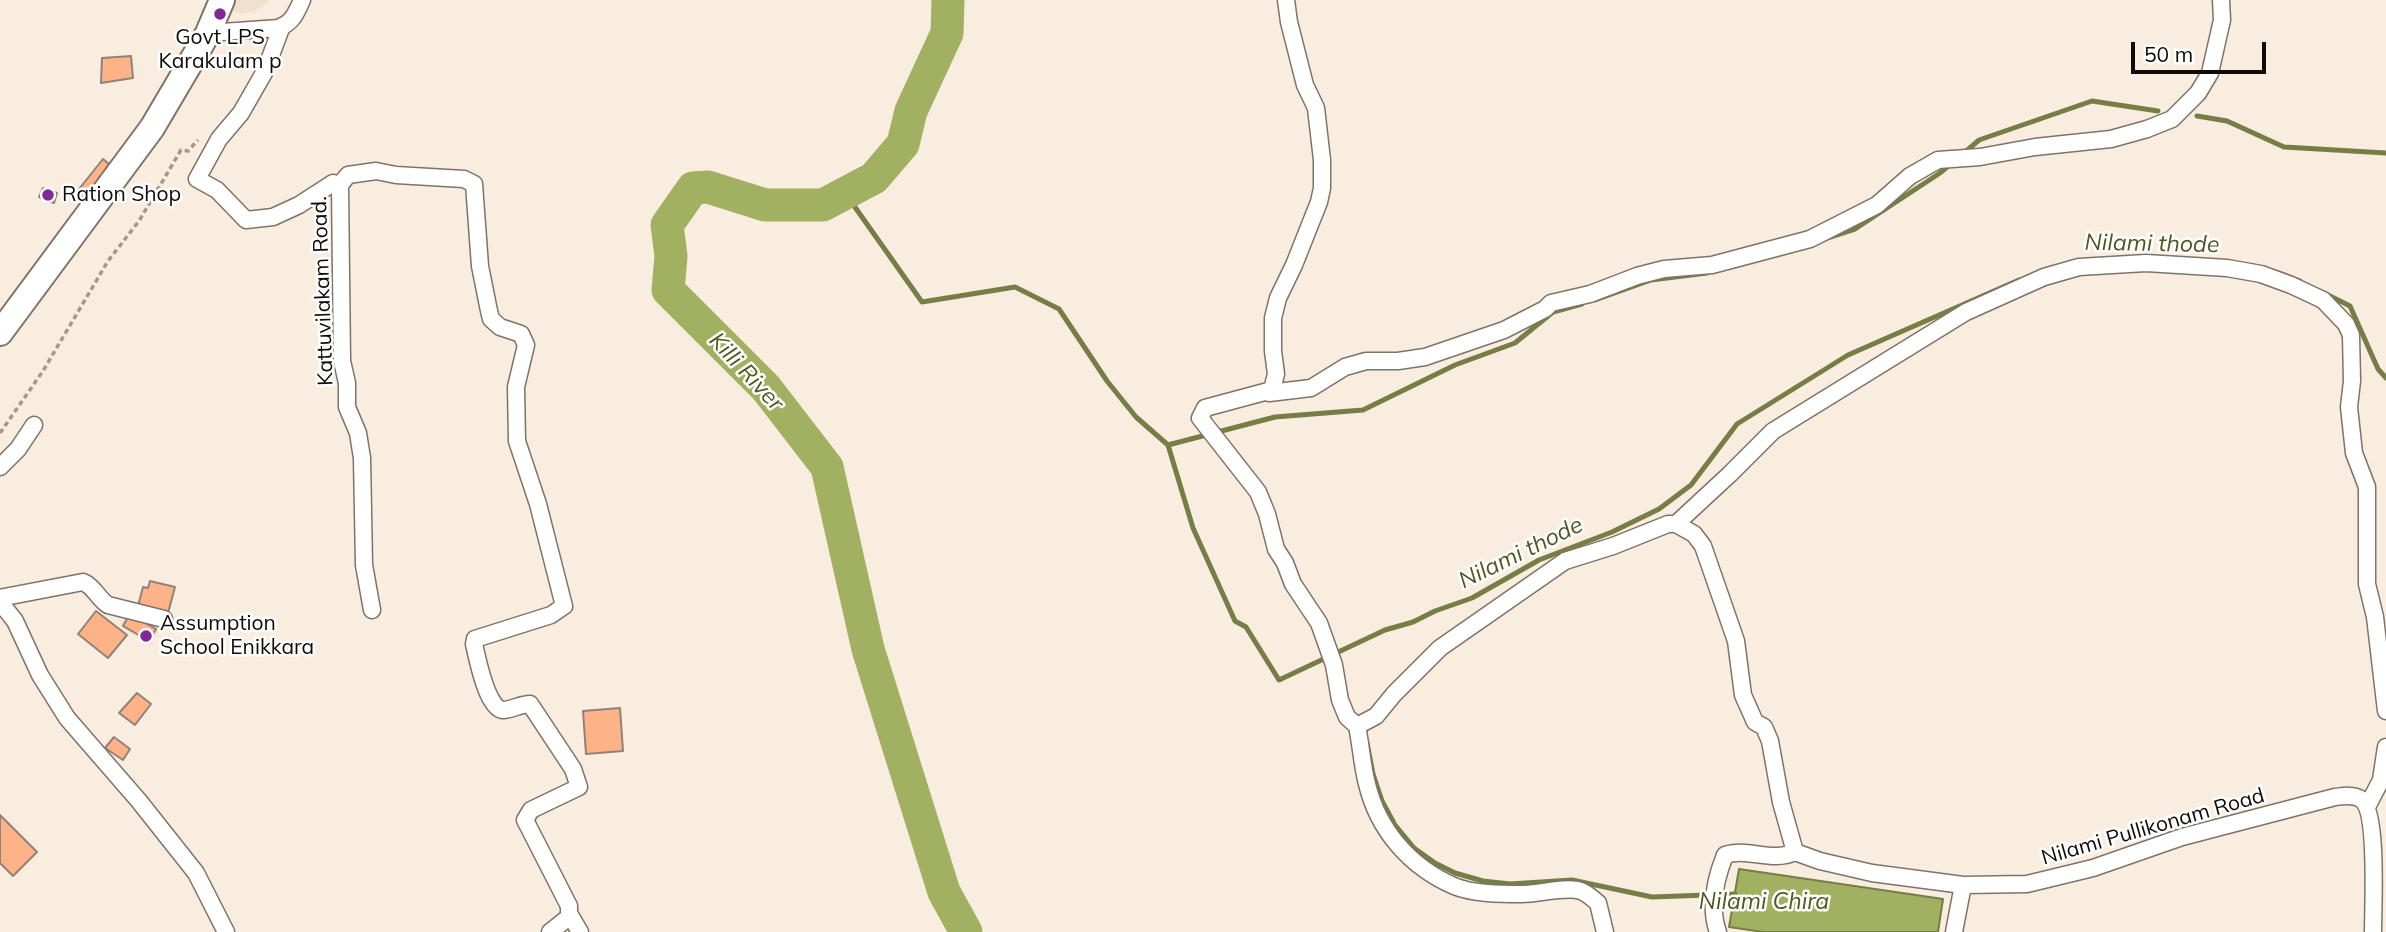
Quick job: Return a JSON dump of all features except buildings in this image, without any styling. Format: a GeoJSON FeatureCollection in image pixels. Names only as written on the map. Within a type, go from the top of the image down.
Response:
{"type":"FeatureCollection","features":[{"type":"Feature","properties":{"kind":"main road"},"geometry":{"type":"LineString","coordinates":[[0,333],[152,128],[208,33],[222,0]]}},
{"type":"Feature","properties":{"kind":"street"},"geometry":{"type":"LineString","coordinates":[[208,33],[282,26],[294,18],[302,0]]}},
{"type":"Feature","properties":{"kind":"street"},"geometry":{"type":"LineString","coordinates":[[1269,393],[1276,374],[1273,318],[1278,298],[1294,265],[1322,188],[1317,108],[1305,85],[1286,0]]}},
{"type":"Feature","properties":{"kind":"street"},"geometry":{"type":"LineString","coordinates":[[1605,932],[1598,903],[1580,890],[1521,894],[1455,887],[1409,858],[1382,823],[1367,784],[1357,726],[1347,717],[1340,700],[1334,665],[1320,623],[1293,584],[1276,549],[1258,492],[1200,418],[1205,408],[1269,393],[1311,388],[1345,367],[1366,360],[1398,361],[1425,357],[1504,330],[1551,303],[1590,294],[1664,268],[1712,265],[1810,239],[1877,205],[1910,176],[1938,160],[2111,139],[2147,129],[2172,118],[2198,93],[2210,73],[2222,20],[2221,0]]}},
{"type":"Feature","properties":{"kind":"street","name":"Kattuvilakam Road."},"geometry":{"type":"LineString","coordinates":[[282,26],[265,71],[242,113],[219,139],[197,178],[217,190],[246,220],[273,217],[299,205],[333,183],[340,186],[342,361],[347,383],[347,407],[358,433],[362,458],[364,565],[372,610]]}},
{"type":"Feature","properties":{"kind":"street"},"geometry":{"type":"LineString","coordinates":[[340,186],[348,175],[376,171],[396,175],[464,179],[474,184],[480,265],[491,319],[500,327],[521,334],[526,345],[516,387],[517,441],[538,504],[565,606],[551,615],[475,639],[474,644],[489,695],[497,708],[503,710],[530,704],[573,769],[579,787],[531,810],[525,820],[567,899],[570,915],[580,932]]}},
{"type":"Feature","properties":{"kind":"street"},"geometry":{"type":"LineString","coordinates":[[1676,524],[1773,430],[1966,312],[2044,277],[2079,267],[2146,263],[2227,268],[2261,274],[2323,300],[2346,324],[2351,335],[2349,408],[2354,453],[2367,487],[2367,583],[2375,617],[2386,711]]}},
{"type":"Feature","properties":{"kind":"street"},"geometry":{"type":"LineString","coordinates":[[0,467],[18,449],[34,425]]}},
{"type":"Feature","properties":{"kind":"street"},"geometry":{"type":"LineString","coordinates":[[1357,726],[1376,716],[1440,648],[1565,561],[1613,546],[1668,524],[1676,524],[1699,539],[1717,584],[1736,641],[1743,695],[1755,722],[1764,727],[1770,741],[1781,802],[1796,852],[1775,858],[1732,853],[1725,855],[1714,899],[1713,918],[1718,932]]}},
{"type":"Feature","properties":{"kind":"street"},"geometry":{"type":"LineString","coordinates":[[164,619],[108,605],[83,582],[0,600],[15,621],[40,675],[67,718],[139,801],[196,873],[226,932]]}},
{"type":"Feature","properties":{"kind":"street"},"geometry":{"type":"LineString","coordinates":[[2373,932],[2379,860],[2367,807],[2381,780],[2386,747]]}},
{"type":"Feature","properties":{"kind":"street","name":"Nilami Pullikonam Road"},"geometry":{"type":"LineString","coordinates":[[1796,852],[1820,861],[1872,873],[1963,885],[2027,884],[2093,868],[2182,837],[2335,797],[2353,796],[2361,799],[2367,807]]}},
{"type":"Feature","properties":{"kind":"street"},"geometry":{"type":"LineString","coordinates":[[1954,932],[1963,885]]}},
{"type":"Feature","properties":{"kind":"street"},"geometry":{"type":"LineString","coordinates":[[550,932],[570,915]]}},
{"type":"Feature","properties":{"kind":"path"},"geometry":{"type":"LineString","coordinates":[[0,433],[43,371],[108,261],[139,221],[181,150],[188,151],[205,132]]}},
{"type":"Feature","properties":{"kind":"shaded area"},"geometry":{"type":"Polygon","coordinates":[[[225,0],[271,0],[257,10],[242,14],[222,9],[225,0]]]}},
{"type":"Feature","properties":{"kind":"shaded area","name":"Assumption School Enikkara"},"geometry":{"type":"Polygon","coordinates":[[[130,610],[161,627],[150,646],[119,625],[130,610]]]}},
{"type":"Feature","properties":{"kind":"water","name":"Nilami Chira"},"geometry":{"type":"Polygon","coordinates":[[[1739,869],[1943,899],[1938,932],[1763,932],[1729,927],[1739,869]]]}},
{"type":"Feature","properties":{"kind":"waterway","name":"Killi River"},"geometry":{"type":"LineString","coordinates":[[948,0],[947,33],[911,111],[903,144],[874,178],[823,205],[765,205],[708,187],[693,188],[667,225],[671,256],[668,290],[766,388],[827,467],[868,649],[944,892],[966,932]]}},
{"type":"Feature","properties":{"kind":"waterway"},"geometry":{"type":"LineString","coordinates":[[1963,154],[1979,140],[2092,101],[2158,111]]}},
{"type":"Feature","properties":{"kind":"waterway"},"geometry":{"type":"LineString","coordinates":[[2197,116],[2227,121],[2284,147],[2386,153]]}},
{"type":"Feature","properties":{"kind":"waterway"},"geometry":{"type":"LineString","coordinates":[[1827,238],[1855,229],[1953,162]]}},
{"type":"Feature","properties":{"kind":"waterway","name":"Nilami thode"},"geometry":{"type":"LineString","coordinates":[[845,193],[922,302],[1015,287],[1059,309],[1107,381],[1136,417],[1168,445],[1193,528],[1235,621],[1246,627],[1279,680],[1385,630],[1413,622],[1472,598],[1539,560],[1612,532],[1659,509],[1691,485],[1737,424],[1848,355],[2019,280]]}},
{"type":"Feature","properties":{"kind":"waterway"},"geometry":{"type":"LineString","coordinates":[[1595,300],[1651,280],[1707,273]]}},
{"type":"Feature","properties":{"kind":"waterway","name":"Nilami thode"},"geometry":{"type":"LineString","coordinates":[[2279,273],[2300,281]]}},
{"type":"Feature","properties":{"kind":"waterway","name":"Nilami thode"},"geometry":{"type":"LineString","coordinates":[[2324,293],[2350,306],[2378,369],[2386,378]]}},
{"type":"Feature","properties":{"kind":"waterway"},"geometry":{"type":"LineString","coordinates":[[1168,445],[1275,417],[1363,410],[1455,365],[1515,343],[1553,312],[1582,304]]}},
{"type":"Feature","properties":{"kind":"waterway"},"geometry":{"type":"LineString","coordinates":[[1367,743],[1382,801],[1395,825],[1414,848],[1455,873],[1483,881],[1510,884],[1572,880],[1652,897],[1735,894]]}},
{"type":"Feature","properties":{"kind":"place","name":"Govt LPS Karakulam p"},"geometry":{"type":"Point","coordinates":[220,14]}},
{"type":"Feature","properties":{"kind":"place","name":"Ration Shop"},"geometry":{"type":"Point","coordinates":[48,195]}},
{"type":"Feature","properties":{"kind":"place","name":"Assumption School Enikkara"},"geometry":{"type":"Point","coordinates":[146,636]}}]}
